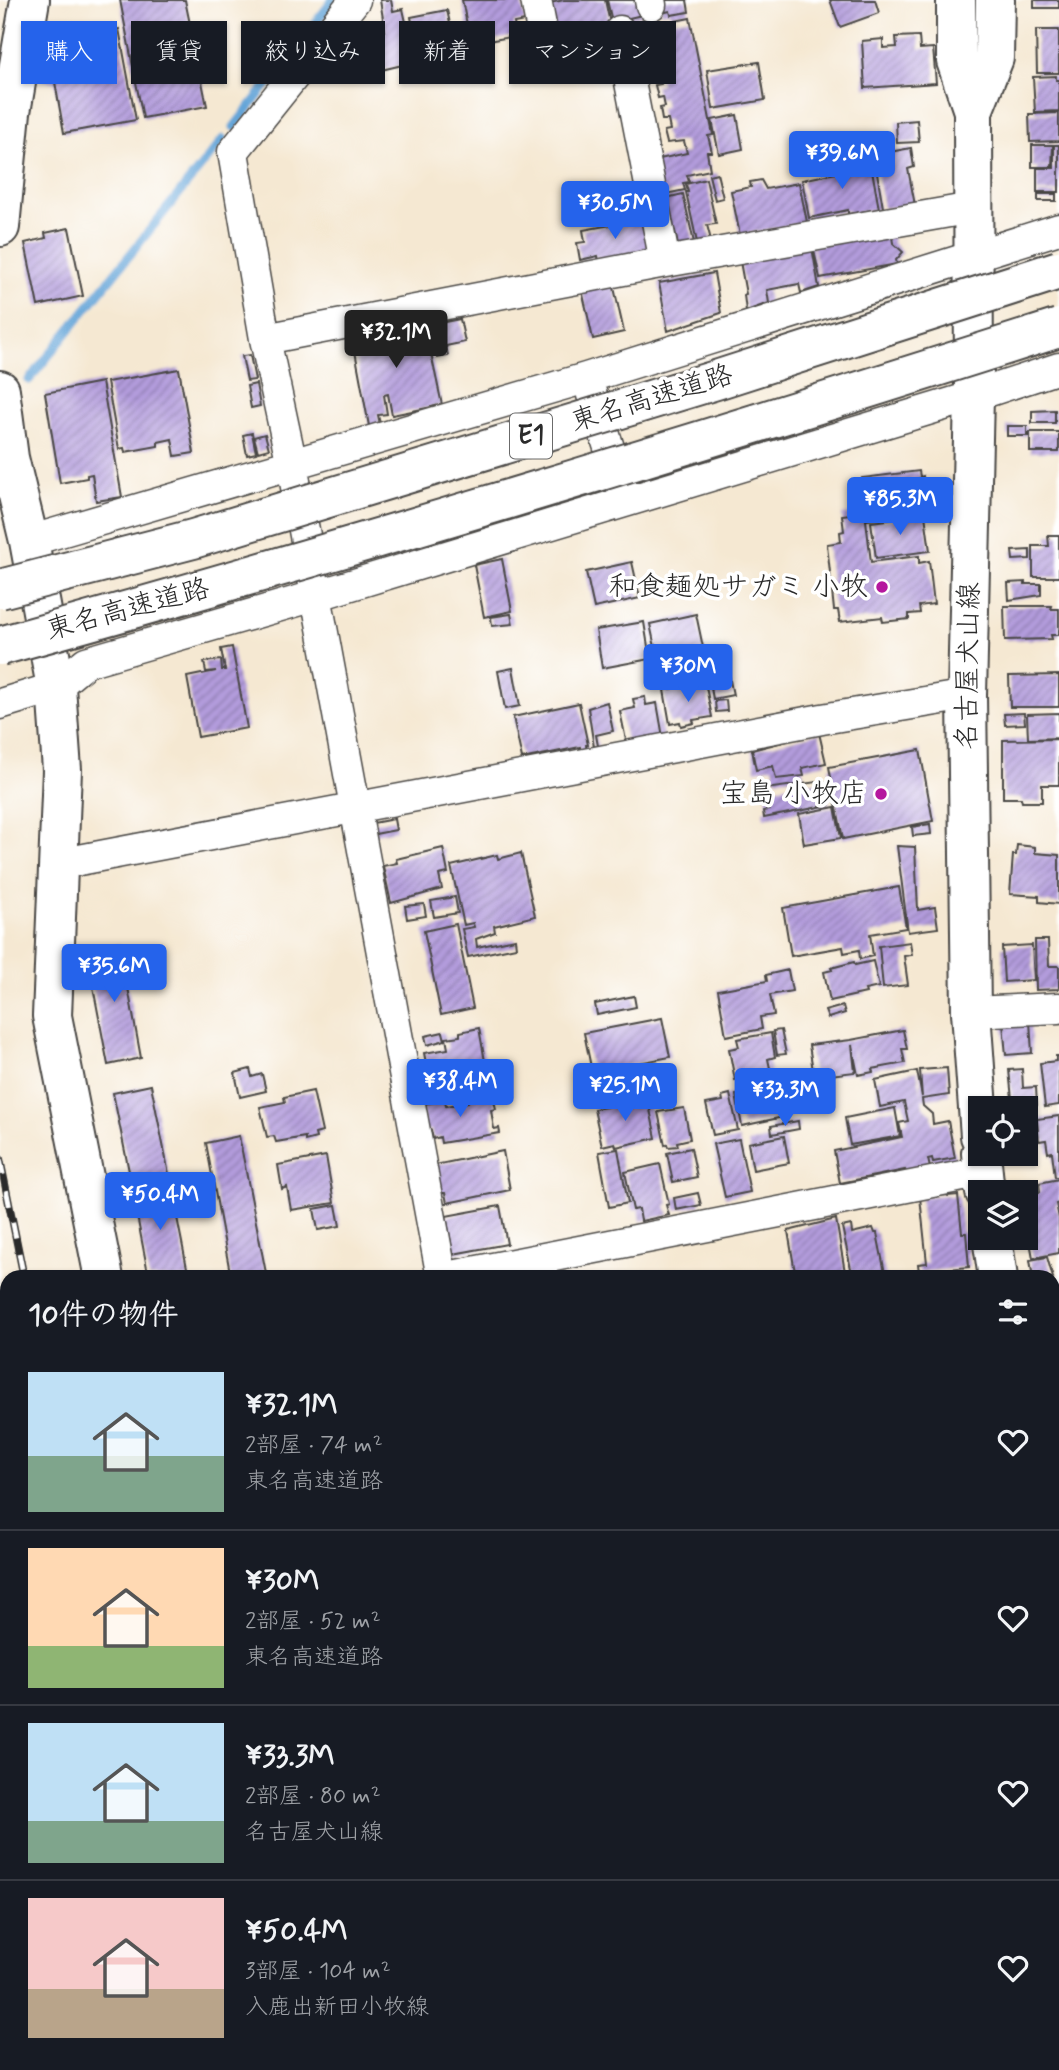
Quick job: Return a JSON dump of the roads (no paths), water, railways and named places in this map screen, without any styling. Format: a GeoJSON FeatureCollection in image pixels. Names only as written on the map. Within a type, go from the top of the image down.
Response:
{"type":"FeatureCollection","features":[{"type":"Feature","properties":{"kind":"main road"},"geometry":{"type":"LineString","coordinates":[[0,227],[10,112],[30,0]]}},
{"type":"Feature","properties":{"kind":"main road","name":"名古屋犬山線"},"geometry":{"type":"LineString","coordinates":[[956,0],[956,61],[973,111],[974,396],[967,695],[971,1012],[977,1096]]}},
{"type":"Feature","properties":{"kind":"main road","name":"名古屋犬山線"},"geometry":{"type":"LineString","coordinates":[[973,111],[994,58],[995,0]]}},
{"type":"Feature","properties":{"kind":"main road","name":"東名高速道路"},"geometry":{"type":"LineString","coordinates":[[0,589],[194,539],[702,384],[1059,270]]}},
{"type":"Feature","properties":{"kind":"main road","name":"東名高速道路"},"geometry":{"type":"LineString","coordinates":[[0,646],[208,589],[732,433],[1059,328]]}},
{"type":"Feature","properties":{"kind":"main road"},"geometry":{"type":"LineString","coordinates":[[0,390],[9,458],[29,541],[56,687],[62,770],[52,1016],[102,1270]]}},
{"type":"Feature","properties":{"kind":"main road"},"geometry":{"type":"LineString","coordinates":[[994,1250],[997,1270]]}},
{"type":"Feature","properties":{"kind":"street"},"geometry":{"type":"LineString","coordinates":[[355,0],[233,152],[265,340],[292,465],[441,1270]]}},
{"type":"Feature","properties":{"kind":"street"},"geometry":{"type":"LineString","coordinates":[[536,0],[540,21]]}},
{"type":"Feature","properties":{"kind":"street"},"geometry":{"type":"LineString","coordinates":[[630,84],[665,262]]}},
{"type":"Feature","properties":{"kind":"street"},"geometry":{"type":"LineString","coordinates":[[265,340],[665,262],[972,208]]}},
{"type":"Feature","properties":{"kind":"street"},"geometry":{"type":"LineString","coordinates":[[29,541],[586,378],[1059,229]]}},
{"type":"Feature","properties":{"kind":"street"},"geometry":{"type":"LineString","coordinates":[[0,704],[56,687],[86,662],[315,596],[1059,368]]}},
{"type":"Feature","properties":{"kind":"street"},"geometry":{"type":"LineString","coordinates":[[586,378],[626,502]]}},
{"type":"Feature","properties":{"kind":"street"},"geometry":{"type":"LineString","coordinates":[[58,864],[822,719],[967,695]]}},
{"type":"Feature","properties":{"kind":"street"},"geometry":{"type":"LineString","coordinates":[[971,1012],[1059,1008]]}},
{"type":"Feature","properties":{"kind":"street"},"geometry":{"type":"LineString","coordinates":[[480,1270],[968,1166]]}},
{"type":"Feature","properties":{"kind":"waterway"},"geometry":{"type":"LineString","coordinates":[[234,127],[333,0]]}},
{"type":"Feature","properties":{"kind":"waterway"},"geometry":{"type":"LineString","coordinates":[[29,380],[223,139]]}},
{"type":"Feature","properties":{"kind":"railway"},"geometry":{"type":"LineString","coordinates":[[0,1159],[22,1270]]}},
{"type":"Feature","properties":{"kind":"place","name":"和食麺処サガミ 小牧"},"geometry":{"type":"Point","coordinates":[882,587]}},
{"type":"Feature","properties":{"kind":"place","name":"宝島 小牧店"},"geometry":{"type":"Point","coordinates":[881,794]}}]}
